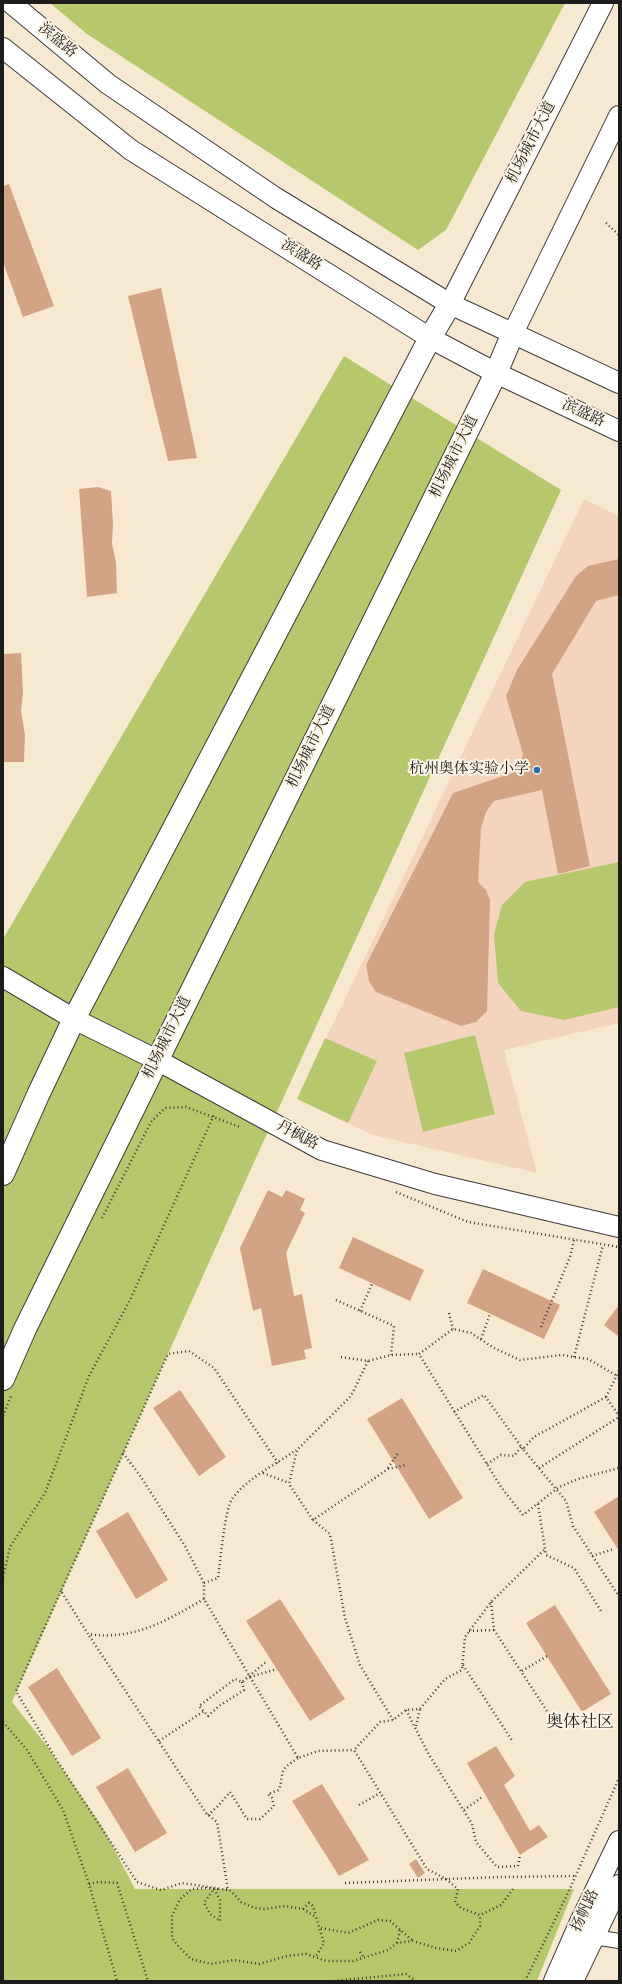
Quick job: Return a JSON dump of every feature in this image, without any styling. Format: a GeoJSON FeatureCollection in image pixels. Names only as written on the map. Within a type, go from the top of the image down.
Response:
{"type":"FeatureCollection","features":[{"type":"Feature","properties":{"kind":"main road","name":"滨盛路"},"geometry":{"type":"LineString","coordinates":[[11,3],[121,92],[276,198],[450,304],[619,384]]}},
{"type":"Feature","properties":{"kind":"main road","name":"机场城市大道"},"geometry":{"type":"LineString","coordinates":[[450,304],[603,3]]}},
{"type":"Feature","properties":{"kind":"main road","name":"滨盛路"},"geometry":{"type":"LineString","coordinates":[[3,48],[131,150],[430,338],[496,373],[619,431]]}},
{"type":"Feature","properties":{"kind":"main road","name":"机场城市大道"},"geometry":{"type":"LineString","coordinates":[[7,1386],[25,1329],[496,373],[513,333],[619,116]]}},
{"type":"Feature","properties":{"kind":"main road"},"geometry":{"type":"LineString","coordinates":[[3,1174],[74,1019],[430,338],[450,304]]}},
{"type":"Feature","properties":{"kind":"main road","name":"丹枫路"},"geometry":{"type":"LineString","coordinates":[[3,976],[74,1019],[157,1060],[322,1150],[434,1184],[619,1227]]}},
{"type":"Feature","properties":{"kind":"main road","name":"扬帆路"},"geometry":{"type":"LineString","coordinates":[[554,1981],[580,1922],[619,1841]]}},
{"type":"Feature","properties":{"kind":"main road"},"geometry":{"type":"LineString","coordinates":[[573,1981],[619,1885]]}},
{"type":"Feature","properties":{"kind":"street"},"geometry":{"type":"LineString","coordinates":[[594,1937],[619,1941]]}},
{"type":"Feature","properties":{"kind":"path"},"geometry":{"type":"LineString","coordinates":[[606,223],[619,235]]}},
{"type":"Feature","properties":{"kind":"path"},"geometry":{"type":"LineString","coordinates":[[3,1577],[10,1547],[45,1492],[89,1376],[130,1300],[223,1096]]}},
{"type":"Feature","properties":{"kind":"path"},"geometry":{"type":"LineString","coordinates":[[100,1223],[151,1122],[165,1108],[186,1108],[213,1116]]}},
{"type":"Feature","properties":{"kind":"path"},"geometry":{"type":"LineString","coordinates":[[541,1327],[570,1257],[574,1240]]}},
{"type":"Feature","properties":{"kind":"path"},"geometry":{"type":"LineString","coordinates":[[574,1357],[603,1245]]}},
{"type":"Feature","properties":{"kind":"path"},"geometry":{"type":"LineString","coordinates":[[360,1311],[372,1284]]}},
{"type":"Feature","properties":{"kind":"path"},"geometry":{"type":"LineString","coordinates":[[336,1300],[394,1326],[391,1355]]}},
{"type":"Feature","properties":{"kind":"path"},"geometry":{"type":"LineString","coordinates":[[449,1313],[453,1329]]}},
{"type":"Feature","properties":{"kind":"path"},"geometry":{"type":"LineString","coordinates":[[481,1339],[490,1314]]}},
{"type":"Feature","properties":{"kind":"path"},"geometry":{"type":"LineString","coordinates":[[341,1357],[368,1361],[391,1355],[419,1354],[453,1329],[471,1333],[494,1348],[520,1360],[562,1355],[588,1359],[618,1377]]}},
{"type":"Feature","properties":{"kind":"path"},"geometry":{"type":"LineString","coordinates":[[278,1463],[214,1368],[189,1351],[168,1354],[16,1691],[56,1759],[137,1882],[161,1890],[182,1883],[228,1890],[241,1902],[255,1908],[265,1909],[285,1906],[303,1909],[316,1917]]}},
{"type":"Feature","properties":{"kind":"path"},"geometry":{"type":"LineString","coordinates":[[419,1354],[501,1487],[523,1515],[556,1489],[578,1479],[619,1468]]}},
{"type":"Feature","properties":{"kind":"path"},"geometry":{"type":"LineString","coordinates":[[204,1583],[218,1578],[223,1542],[232,1500],[247,1484],[296,1450],[351,1396],[368,1361]]}},
{"type":"Feature","properties":{"kind":"path"},"geometry":{"type":"LineString","coordinates":[[487,1464],[501,1455],[514,1456],[534,1437],[606,1397],[618,1377],[619,1371]]}},
{"type":"Feature","properties":{"kind":"path"},"geometry":{"type":"LineString","coordinates":[[3,1416],[7,1386]]}},
{"type":"Feature","properties":{"kind":"path"},"geometry":{"type":"LineString","coordinates":[[454,1412],[484,1395],[522,1448],[566,1501],[573,1526],[618,1595]]}},
{"type":"Feature","properties":{"kind":"path"},"geometry":{"type":"LineString","coordinates":[[539,1468],[619,1416],[606,1397]]}},
{"type":"Feature","properties":{"kind":"path"},"geometry":{"type":"LineString","coordinates":[[289,1483],[296,1450]]}},
{"type":"Feature","properties":{"kind":"path"},"geometry":{"type":"LineString","coordinates":[[123,1453],[141,1477],[185,1546],[204,1583],[204,1599],[298,1758]]}},
{"type":"Feature","properties":{"kind":"path"},"geometry":{"type":"LineString","coordinates":[[388,1469],[398,1453]]}},
{"type":"Feature","properties":{"kind":"path"},"geometry":{"type":"LineString","coordinates":[[313,1520],[388,1469],[406,1465]]}},
{"type":"Feature","properties":{"kind":"path"},"geometry":{"type":"LineString","coordinates":[[263,1473],[289,1483],[313,1520],[330,1534],[345,1618],[360,1665],[393,1720]]}},
{"type":"Feature","properties":{"kind":"path"},"geometry":{"type":"LineString","coordinates":[[538,1504],[546,1555],[574,1568],[601,1611]]}},
{"type":"Feature","properties":{"kind":"path"},"geometry":{"type":"LineString","coordinates":[[416,1726],[420,1709],[445,1679],[462,1670],[465,1637],[469,1631],[491,1602],[545,1549]]}},
{"type":"Feature","properties":{"kind":"path"},"geometry":{"type":"LineString","coordinates":[[592,1556],[614,1549]]}},
{"type":"Feature","properties":{"kind":"path"},"geometry":{"type":"LineString","coordinates":[[61,1591],[208,1815],[217,1822],[228,1890]]}},
{"type":"Feature","properties":{"kind":"path"},"geometry":{"type":"LineString","coordinates":[[88,1634],[100,1636],[138,1632],[176,1615],[204,1599]]}},
{"type":"Feature","properties":{"kind":"path"},"geometry":{"type":"LineString","coordinates":[[491,1602],[494,1630],[547,1711]]}},
{"type":"Feature","properties":{"kind":"path"},"geometry":{"type":"LineString","coordinates":[[469,1631],[494,1630]]}},
{"type":"Feature","properties":{"kind":"path"},"geometry":{"type":"LineString","coordinates":[[522,1671],[547,1656]]}},
{"type":"Feature","properties":{"kind":"path"},"geometry":{"type":"LineString","coordinates":[[242,1682],[250,1677],[266,1662]]}},
{"type":"Feature","properties":{"kind":"path"},"geometry":{"type":"LineString","coordinates":[[462,1665],[513,1742]]}},
{"type":"Feature","properties":{"kind":"path"},"geometry":{"type":"LineString","coordinates":[[250,1677],[277,1669]]}},
{"type":"Feature","properties":{"kind":"path"},"geometry":{"type":"LineString","coordinates":[[236,1679],[242,1682],[244,1690],[219,1706],[208,1716],[199,1706],[236,1679]]}},
{"type":"Feature","properties":{"kind":"path"},"geometry":{"type":"LineString","coordinates":[[208,1815],[230,1792],[247,1820],[260,1819],[274,1806],[272,1798],[268,1794],[279,1790],[280,1774],[285,1767],[298,1758],[318,1751],[354,1750],[380,1722],[393,1720],[406,1710],[420,1709]]}},
{"type":"Feature","properties":{"kind":"path"},"geometry":{"type":"LineString","coordinates":[[406,1710],[416,1726],[428,1752],[472,1824],[476,1842],[497,1867],[518,1866],[520,1855]]}},
{"type":"Feature","properties":{"kind":"path"},"geometry":{"type":"LineString","coordinates":[[159,1741],[204,1711]]}},
{"type":"Feature","properties":{"kind":"path"},"geometry":{"type":"LineString","coordinates":[[3,1722],[27,1750],[63,1810],[89,1884],[117,1981]]}},
{"type":"Feature","properties":{"kind":"path"},"geometry":{"type":"LineString","coordinates":[[354,1750],[427,1869],[446,1879],[458,1890],[455,1902],[461,1908],[480,1915],[501,1905],[513,1889]]}},
{"type":"Feature","properties":{"kind":"path"},"geometry":{"type":"LineString","coordinates":[[525,1981],[576,1876],[619,1778]]}},
{"type":"Feature","properties":{"kind":"path"},"geometry":{"type":"LineString","coordinates":[[359,1805],[380,1793]]}},
{"type":"Feature","properties":{"kind":"path"},"geometry":{"type":"LineString","coordinates":[[464,1810],[482,1797]]}},
{"type":"Feature","properties":{"kind":"path"},"geometry":{"type":"LineString","coordinates":[[345,1883],[576,1876]]}},
{"type":"Feature","properties":{"kind":"path"},"geometry":{"type":"LineString","coordinates":[[89,1884],[98,1882],[117,1883],[148,1981]]}},
{"type":"Feature","properties":{"kind":"path"},"geometry":{"type":"LineString","coordinates":[[172,1938],[172,1916],[180,1899],[192,1889],[222,1889]]}},
{"type":"Feature","properties":{"kind":"path"},"geometry":{"type":"LineString","coordinates":[[214,1890],[220,1900],[220,1920],[210,1914],[204,1903],[214,1890]]}},
{"type":"Feature","properties":{"kind":"path"},"geometry":{"type":"LineString","coordinates":[[303,1909],[309,1903],[313,1906],[324,1943],[315,1958]]}},
{"type":"Feature","properties":{"kind":"path"},"geometry":{"type":"LineString","coordinates":[[320,1928],[348,1934],[378,1920],[390,1921],[413,1941],[436,1948],[456,1951],[469,1943],[480,1926],[480,1915]]}},
{"type":"Feature","properties":{"kind":"path"},"geometry":{"type":"LineString","coordinates":[[397,1943],[400,1930]]}},
{"type":"Feature","properties":{"kind":"path"},"geometry":{"type":"LineString","coordinates":[[167,1935],[172,1938],[191,1959],[211,1964],[234,1960],[259,1964],[287,1956],[306,1954],[326,1961],[353,1961],[388,1950],[397,1943],[413,1941]]}},
{"type":"Feature","properties":{"kind":"path"},"geometry":{"type":"LineString","coordinates":[[360,1952],[364,1958]]}},
{"type":"Feature","properties":{"kind":"path"},"geometry":{"type":"LineString","coordinates":[[334,1981],[406,1974],[416,1981]]}},
{"type":"Feature","properties":{"kind":"shaded area","name":"杭州奥体实验小学"},"geometry":{"type":"Polygon","coordinates":[[[584,499],[619,516],[619,1023],[504,1050],[537,1173],[373,1135],[297,1099],[584,499]]]}},
{"type":"Feature","properties":{"kind":"green space"},"geometry":{"type":"Polygon","coordinates":[[[50,3],[565,3],[446,230],[418,250],[87,34],[50,3]]]}},
{"type":"Feature","properties":{"kind":"green space"},"geometry":{"type":"Polygon","coordinates":[[[344,356],[561,490],[250,1171],[12,1702],[47,1746],[103,1828],[135,1889],[574,1889],[537,1981],[3,1981],[3,939],[344,356]]]}},
{"type":"Feature","properties":{"kind":"green space"},"geometry":{"type":"Polygon","coordinates":[[[619,862],[619,1007],[564,1020],[521,1011],[498,983],[494,934],[502,905],[525,882],[619,862]]]}},
{"type":"Feature","properties":{"kind":"green space"},"geometry":{"type":"Polygon","coordinates":[[[475,1035],[495,1114],[423,1132],[404,1053],[475,1035]]]}},
{"type":"Feature","properties":{"kind":"green space"},"geometry":{"type":"Polygon","coordinates":[[[325,1038],[377,1061],[348,1123],[297,1099],[325,1038]]]}},
{"type":"Feature","properties":{"kind":"building"},"geometry":{"type":"Polygon","coordinates":[[[9,184],[54,306],[23,317],[3,262],[3,186],[9,184]]]}},
{"type":"Feature","properties":{"kind":"building"},"geometry":{"type":"Polygon","coordinates":[[[161,288],[197,458],[168,461],[128,296],[161,288]]]}},
{"type":"Feature","properties":{"kind":"building"},"geometry":{"type":"Polygon","coordinates":[[[98,487],[111,491],[113,524],[112,544],[116,562],[117,593],[87,597],[79,489],[98,487]]]}},
{"type":"Feature","properties":{"kind":"building"},"geometry":{"type":"Polygon","coordinates":[[[619,559],[619,595],[596,601],[552,674],[590,866],[558,874],[542,790],[494,801],[486,812],[481,828],[478,882],[486,890],[490,900],[487,1011],[476,1022],[461,1026],[376,992],[369,981],[366,965],[453,793],[518,771],[523,754],[506,696],[517,670],[576,576],[588,566],[619,559]]]}},
{"type":"Feature","properties":{"kind":"building"},"geometry":{"type":"Polygon","coordinates":[[[21,653],[23,692],[21,711],[25,735],[24,762],[3,762],[3,654],[21,653]]]}},
{"type":"Feature","properties":{"kind":"building"},"geometry":{"type":"Polygon","coordinates":[[[268,1190],[282,1197],[286,1190],[305,1199],[300,1210],[305,1213],[286,1253],[294,1296],[302,1294],[312,1348],[304,1350],[306,1359],[272,1366],[261,1308],[253,1311],[240,1248],[268,1190]]]}},
{"type":"Feature","properties":{"kind":"building"},"geometry":{"type":"Polygon","coordinates":[[[353,1237],[424,1270],[410,1301],[339,1268],[353,1237]]]}},
{"type":"Feature","properties":{"kind":"building"},"geometry":{"type":"Polygon","coordinates":[[[483,1269],[560,1305],[544,1339],[467,1303],[483,1269]]]}},
{"type":"Feature","properties":{"kind":"building"},"geometry":{"type":"Polygon","coordinates":[[[619,1305],[619,1337],[604,1325],[619,1305]]]}},
{"type":"Feature","properties":{"kind":"building"},"geometry":{"type":"Polygon","coordinates":[[[180,1390],[226,1457],[199,1476],[153,1408],[180,1390]]]}},
{"type":"Feature","properties":{"kind":"building"},"geometry":{"type":"Polygon","coordinates":[[[402,1398],[463,1498],[429,1519],[367,1419],[402,1398]]]}},
{"type":"Feature","properties":{"kind":"building"},"geometry":{"type":"Polygon","coordinates":[[[619,1496],[619,1551],[594,1512],[619,1496]]]}},
{"type":"Feature","properties":{"kind":"building"},"geometry":{"type":"Polygon","coordinates":[[[128,1512],[168,1580],[136,1599],[96,1531],[128,1512]]]}},
{"type":"Feature","properties":{"kind":"building"},"geometry":{"type":"Polygon","coordinates":[[[280,1599],[345,1699],[310,1721],[246,1621],[280,1599]]]}},
{"type":"Feature","properties":{"kind":"building"},"geometry":{"type":"Polygon","coordinates":[[[555,1605],[611,1694],[582,1712],[526,1623],[555,1605]]]}},
{"type":"Feature","properties":{"kind":"building"},"geometry":{"type":"Polygon","coordinates":[[[57,1668],[101,1738],[72,1756],[28,1687],[57,1668]]]}},
{"type":"Feature","properties":{"kind":"building"},"geometry":{"type":"Polygon","coordinates":[[[496,1746],[515,1776],[504,1785],[530,1831],[539,1825],[548,1837],[520,1855],[467,1763],[496,1746]]]}},
{"type":"Feature","properties":{"kind":"building"},"geometry":{"type":"Polygon","coordinates":[[[128,1768],[167,1833],[135,1852],[96,1787],[128,1768]]]}},
{"type":"Feature","properties":{"kind":"building"},"geometry":{"type":"Polygon","coordinates":[[[322,1784],[369,1860],[339,1876],[292,1801],[322,1784]]]}},
{"type":"Feature","properties":{"kind":"building"},"geometry":{"type":"Polygon","coordinates":[[[416,1859],[425,1873],[418,1878],[409,1864],[416,1859]]]}},
{"type":"Feature","properties":{"kind":"place","name":"杭州奥体实验小学"},"geometry":{"type":"Point","coordinates":[537,770]}},
{"type":"Feature","properties":{"kind":"district","name":"奥体社区"},"geometry":{"type":"Point","coordinates":[580,1724]}}]}
